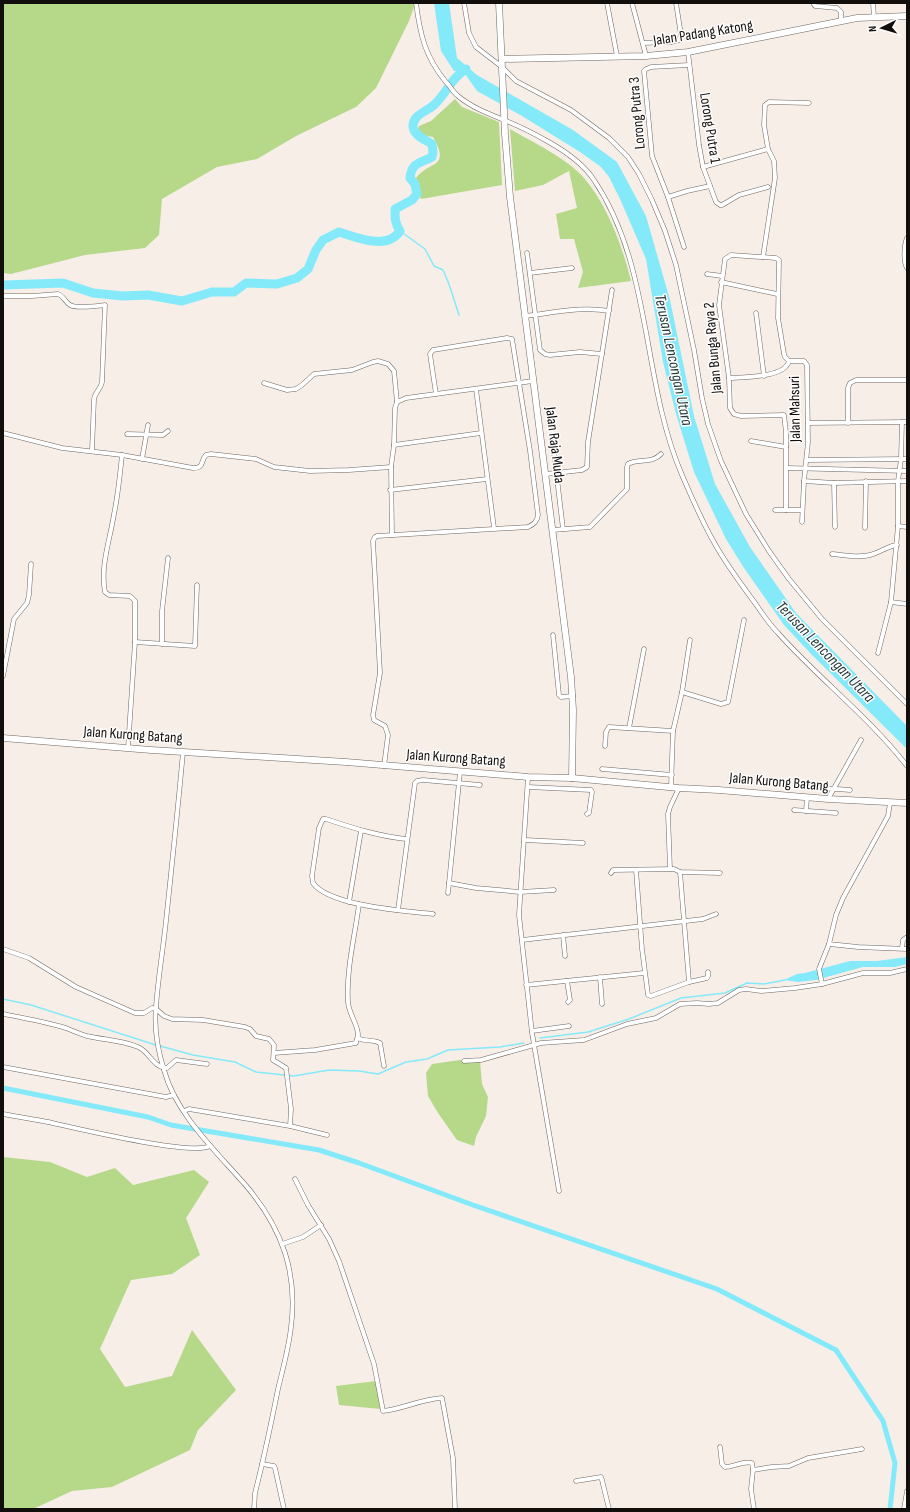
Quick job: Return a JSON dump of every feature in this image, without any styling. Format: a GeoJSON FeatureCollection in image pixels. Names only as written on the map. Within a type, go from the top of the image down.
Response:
{"type":"FeatureCollection","features":[{"type":"Feature","properties":{"kind":"street"},"geometry":{"type":"LineString","coordinates":[[416,3],[419,22],[428,55],[436,71],[457,96],[466,102],[528,130],[554,145],[576,160],[594,179],[626,244],[666,429],[682,474],[715,544],[734,575],[775,630],[799,656],[883,736],[907,766]]}},
{"type":"Feature","properties":{"kind":"street"},"geometry":{"type":"LineString","coordinates":[[464,3],[474,45],[516,81],[571,110],[609,138],[628,157],[639,174],[652,200],[672,250],[694,350],[708,424],[721,461],[743,508],[769,551],[789,579],[822,619],[907,704]]}},
{"type":"Feature","properties":{"kind":"street","name":"Jalan Raja Muda"},"geometry":{"type":"LineString","coordinates":[[499,3],[504,118],[512,210],[573,696],[572,778]]}},
{"type":"Feature","properties":{"kind":"street"},"geometry":{"type":"LineString","coordinates":[[608,3],[617,56]]}},
{"type":"Feature","properties":{"kind":"street"},"geometry":{"type":"LineString","coordinates":[[632,3],[646,56]]}},
{"type":"Feature","properties":{"kind":"street"},"geometry":{"type":"LineString","coordinates":[[643,43],[671,42],[679,40],[681,35],[676,3]]}},
{"type":"Feature","properties":{"kind":"street"},"geometry":{"type":"LineString","coordinates":[[813,3],[815,6],[837,8],[840,12],[841,20]]}},
{"type":"Feature","properties":{"kind":"street"},"geometry":{"type":"LineString","coordinates":[[873,3],[874,17]]}},
{"type":"Feature","properties":{"kind":"street","name":"Jalan Padang Katong"},"geometry":{"type":"LineString","coordinates":[[502,59],[646,56],[688,52],[841,20],[907,16]]}},
{"type":"Feature","properties":{"kind":"street","name":"Lorong Putra 1"},"geometry":{"type":"LineString","coordinates":[[688,52],[703,167],[718,204],[722,205],[739,195],[768,187]]}},
{"type":"Feature","properties":{"kind":"street","name":"Lorong Putra 3"},"geometry":{"type":"LineString","coordinates":[[684,247],[668,196],[652,156],[644,71],[648,68],[689,65]]}},
{"type":"Feature","properties":{"kind":"street"},"geometry":{"type":"LineString","coordinates":[[729,378],[764,376],[777,372],[791,362],[785,357],[782,347],[778,318],[777,294],[779,260],[776,258],[763,257],[775,178],[774,161],[768,149],[764,125],[766,103],[809,103]]}},
{"type":"Feature","properties":{"kind":"street"},"geometry":{"type":"LineString","coordinates":[[703,167],[768,149]]}},
{"type":"Feature","properties":{"kind":"street"},"geometry":{"type":"LineString","coordinates":[[668,196],[710,186]]}},
{"type":"Feature","properties":{"kind":"street"},"geometry":{"type":"LineString","coordinates":[[907,238],[905,255],[905,265],[907,268]]}},
{"type":"Feature","properties":{"kind":"street"},"geometry":{"type":"LineString","coordinates":[[527,253],[540,350],[550,356],[580,352],[602,354]]}},
{"type":"Feature","properties":{"kind":"street","name":"Jalan Bunga Raya 2"},"geometry":{"type":"LineString","coordinates":[[763,257],[728,256],[725,259],[719,305],[729,378],[730,400],[734,414],[741,416],[784,415],[786,447]]}},
{"type":"Feature","properties":{"kind":"street"},"geometry":{"type":"LineString","coordinates":[[530,273],[572,268]]}},
{"type":"Feature","properties":{"kind":"street"},"geometry":{"type":"LineString","coordinates":[[707,274],[722,276]]}},
{"type":"Feature","properties":{"kind":"street"},"geometry":{"type":"LineString","coordinates":[[722,282],[777,294]]}},
{"type":"Feature","properties":{"kind":"street"},"geometry":{"type":"LineString","coordinates":[[546,474],[582,470],[587,467],[588,442],[612,290]]}},
{"type":"Feature","properties":{"kind":"street"},"geometry":{"type":"LineString","coordinates":[[3,296],[58,294],[72,306],[105,305],[102,382],[101,387],[94,396],[92,451]]}},
{"type":"Feature","properties":{"kind":"street"},"geometry":{"type":"LineString","coordinates":[[525,316],[586,308],[609,312]]}},
{"type":"Feature","properties":{"kind":"street"},"geometry":{"type":"LineString","coordinates":[[756,313],[764,376]]}},
{"type":"Feature","properties":{"kind":"street"},"geometry":{"type":"LineString","coordinates":[[384,766],[388,735],[384,726],[374,720],[373,715],[376,691],[380,677],[373,541],[375,537],[528,526],[533,525],[537,518],[538,510],[513,341],[510,338],[507,338],[433,350],[430,354],[436,394]]}},
{"type":"Feature","properties":{"kind":"street","name":"Jalan Mahsuri"},"geometry":{"type":"LineString","coordinates":[[791,362],[804,361],[807,364],[807,460],[804,481],[802,522]]}},
{"type":"Feature","properties":{"kind":"street"},"geometry":{"type":"LineString","coordinates":[[264,383],[287,390],[296,389],[302,386],[314,374],[352,370],[373,362],[388,364],[394,371],[398,402],[395,408],[394,445],[391,467],[390,490],[392,535]]}},
{"type":"Feature","properties":{"kind":"street"},"geometry":{"type":"LineString","coordinates":[[848,423],[848,388],[850,383],[856,380],[907,380]]}},
{"type":"Feature","properties":{"kind":"street"},"geometry":{"type":"LineString","coordinates":[[398,402],[406,398],[533,381]]}},
{"type":"Feature","properties":{"kind":"street"},"geometry":{"type":"LineString","coordinates":[[476,389],[494,528]]}},
{"type":"Feature","properties":{"kind":"street"},"geometry":{"type":"LineString","coordinates":[[878,653],[891,602],[897,545],[898,481],[901,459],[902,422]]}},
{"type":"Feature","properties":{"kind":"street"},"geometry":{"type":"LineString","coordinates":[[808,423],[907,422]]}},
{"type":"Feature","properties":{"kind":"street"},"geometry":{"type":"LineString","coordinates":[[142,459],[148,425]]}},
{"type":"Feature","properties":{"kind":"street"},"geometry":{"type":"LineString","coordinates":[[127,434],[163,435],[168,431]]}},
{"type":"Feature","properties":{"kind":"street"},"geometry":{"type":"LineString","coordinates":[[3,433],[62,448],[122,455],[193,468],[198,468],[201,465],[206,454],[256,459],[274,467],[310,471],[391,467]]}},
{"type":"Feature","properties":{"kind":"street"},"geometry":{"type":"LineString","coordinates":[[394,445],[481,433]]}},
{"type":"Feature","properties":{"kind":"street"},"geometry":{"type":"LineString","coordinates":[[751,441],[786,447],[786,510]]}},
{"type":"Feature","properties":{"kind":"street"},"geometry":{"type":"LineString","coordinates":[[554,453],[563,528]]}},
{"type":"Feature","properties":{"kind":"street"},"geometry":{"type":"LineString","coordinates":[[552,530],[590,527],[627,489],[628,464],[655,460],[661,454]]}},
{"type":"Feature","properties":{"kind":"street"},"geometry":{"type":"LineString","coordinates":[[122,455],[114,514],[105,560],[104,587],[107,594],[130,596],[135,601],[135,642],[128,748]]}},
{"type":"Feature","properties":{"kind":"street"},"geometry":{"type":"LineString","coordinates":[[807,460],[907,459]]}},
{"type":"Feature","properties":{"kind":"street"},"geometry":{"type":"LineString","coordinates":[[787,468],[907,471]]}},
{"type":"Feature","properties":{"kind":"street"},"geometry":{"type":"LineString","coordinates":[[390,490],[487,479]]}},
{"type":"Feature","properties":{"kind":"street"},"geometry":{"type":"LineString","coordinates":[[804,481],[834,483],[907,481]]}},
{"type":"Feature","properties":{"kind":"street"},"geometry":{"type":"LineString","coordinates":[[865,528],[866,481]]}},
{"type":"Feature","properties":{"kind":"street"},"geometry":{"type":"LineString","coordinates":[[834,483],[835,527]]}},
{"type":"Feature","properties":{"kind":"street"},"geometry":{"type":"LineString","coordinates":[[775,510],[802,510]]}},
{"type":"Feature","properties":{"kind":"street"},"geometry":{"type":"LineString","coordinates":[[898,526],[907,527]]}},
{"type":"Feature","properties":{"kind":"street"},"geometry":{"type":"LineString","coordinates":[[832,554],[868,556],[875,554],[889,546],[897,545]]}},
{"type":"Feature","properties":{"kind":"street"},"geometry":{"type":"LineString","coordinates":[[162,644],[162,610],[168,558]]}},
{"type":"Feature","properties":{"kind":"street"},"geometry":{"type":"LineString","coordinates":[[3,676],[14,619],[27,602],[29,595],[30,564]]}},
{"type":"Feature","properties":{"kind":"street"},"geometry":{"type":"LineString","coordinates":[[135,642],[195,646],[197,585]]}},
{"type":"Feature","properties":{"kind":"street"},"geometry":{"type":"LineString","coordinates":[[891,602],[907,604]]}},
{"type":"Feature","properties":{"kind":"street"},"geometry":{"type":"LineString","coordinates":[[682,692],[721,704],[728,702],[744,620]]}},
{"type":"Feature","properties":{"kind":"street"},"geometry":{"type":"LineString","coordinates":[[552,635],[559,695],[561,697],[573,696]]}},
{"type":"Feature","properties":{"kind":"street"},"geometry":{"type":"LineString","coordinates":[[671,787],[673,731],[682,692],[690,640]]}},
{"type":"Feature","properties":{"kind":"street"},"geometry":{"type":"LineString","coordinates":[[629,728],[644,649]]}},
{"type":"Feature","properties":{"kind":"street"},"geometry":{"type":"LineString","coordinates":[[605,746],[606,732],[609,727],[673,731]]}},
{"type":"Feature","properties":{"kind":"street","name":"Jalan Kurong Batang"},"geometry":{"type":"LineString","coordinates":[[3,738],[183,752],[346,762],[528,777],[572,778],[679,788],[828,799],[907,803]]}},
{"type":"Feature","properties":{"kind":"street"},"geometry":{"type":"LineString","coordinates":[[828,799],[861,740]]}},
{"type":"Feature","properties":{"kind":"street"},"geometry":{"type":"LineString","coordinates":[[183,752],[156,1009],[158,1037],[163,1068],[174,1095],[185,1112],[210,1146],[260,1203],[272,1223],[282,1244],[290,1272],[292,1289],[291,1329],[255,1493],[254,1509]]}},
{"type":"Feature","properties":{"kind":"street"},"geometry":{"type":"LineString","coordinates":[[602,769],[672,774]]}},
{"type":"Feature","properties":{"kind":"street"},"geometry":{"type":"LineString","coordinates":[[448,893],[460,772]]}},
{"type":"Feature","properties":{"kind":"street"},"geometry":{"type":"LineString","coordinates":[[528,777],[525,840],[520,892],[520,915],[526,985],[534,1046],[559,1191]]}},
{"type":"Feature","properties":{"kind":"street"},"geometry":{"type":"LineString","coordinates":[[398,910],[413,787],[417,781],[423,780],[480,786]]}},
{"type":"Feature","properties":{"kind":"street"},"geometry":{"type":"LineString","coordinates":[[528,787],[590,790],[592,792],[589,813],[587,814]]}},
{"type":"Feature","properties":{"kind":"street"},"geometry":{"type":"LineString","coordinates":[[810,787],[850,790]]}},
{"type":"Feature","properties":{"kind":"street"},"geometry":{"type":"LineString","coordinates":[[670,869],[668,814],[679,788]]}},
{"type":"Feature","properties":{"kind":"street"},"geometry":{"type":"LineString","coordinates":[[806,811],[807,797]]}},
{"type":"Feature","properties":{"kind":"street"},"geometry":{"type":"LineString","coordinates":[[822,982],[819,969],[829,944],[836,915],[843,898],[888,816],[890,802]]}},
{"type":"Feature","properties":{"kind":"street"},"geometry":{"type":"LineString","coordinates":[[794,810],[836,813]]}},
{"type":"Feature","properties":{"kind":"street"},"geometry":{"type":"LineString","coordinates":[[406,839],[361,831],[324,819],[322,820],[319,828],[312,876],[313,883],[327,895],[349,902],[433,914]]}},
{"type":"Feature","properties":{"kind":"street"},"geometry":{"type":"LineString","coordinates":[[349,902],[361,831]]}},
{"type":"Feature","properties":{"kind":"street"},"geometry":{"type":"LineString","coordinates":[[525,840],[583,843]]}},
{"type":"Feature","properties":{"kind":"street"},"geometry":{"type":"LineString","coordinates":[[611,873],[613,870],[670,869],[680,872],[720,873]]}},
{"type":"Feature","properties":{"kind":"street"},"geometry":{"type":"LineString","coordinates":[[636,870],[644,973],[648,995],[651,996],[689,982],[707,978],[708,972]]}},
{"type":"Feature","properties":{"kind":"street"},"geometry":{"type":"LineString","coordinates":[[680,872],[689,982]]}},
{"type":"Feature","properties":{"kind":"street"},"geometry":{"type":"LineString","coordinates":[[449,884],[520,892],[554,890]]}},
{"type":"Feature","properties":{"kind":"street"},"geometry":{"type":"LineString","coordinates":[[274,1053],[356,1043],[358,1038],[357,1030],[349,1008],[348,984],[349,966],[359,904]]}},
{"type":"Feature","properties":{"kind":"street"},"geometry":{"type":"LineString","coordinates":[[522,940],[703,919],[716,914]]}},
{"type":"Feature","properties":{"kind":"street"},"geometry":{"type":"LineString","coordinates":[[564,935],[565,956]]}},
{"type":"Feature","properties":{"kind":"street"},"geometry":{"type":"LineString","coordinates":[[902,948],[902,940],[907,937]]}},
{"type":"Feature","properties":{"kind":"street"},"geometry":{"type":"LineString","coordinates":[[829,944],[907,949]]}},
{"type":"Feature","properties":{"kind":"street"},"geometry":{"type":"LineString","coordinates":[[3,949],[29,958],[82,990],[135,1013],[144,1013],[152,1008],[156,1009],[164,1016],[172,1019],[217,1022],[250,1029],[256,1036],[272,1041],[274,1045],[274,1060],[285,1066],[290,1103],[290,1126]]}},
{"type":"Feature","properties":{"kind":"street"},"geometry":{"type":"LineString","coordinates":[[464,1061],[481,1060],[541,1043],[584,1040],[627,1024],[656,1018],[680,1004],[718,1003],[739,990],[746,989],[761,991],[822,982],[863,973],[890,972],[907,969]]}},
{"type":"Feature","properties":{"kind":"street"},"geometry":{"type":"LineString","coordinates":[[526,985],[644,973]]}},
{"type":"Feature","properties":{"kind":"street"},"geometry":{"type":"LineString","coordinates":[[600,977],[602,1004]]}},
{"type":"Feature","properties":{"kind":"street"},"geometry":{"type":"LineString","coordinates":[[567,981],[570,1000],[568,1002]]}},
{"type":"Feature","properties":{"kind":"street"},"geometry":{"type":"LineString","coordinates":[[3,1014],[66,1028],[87,1036],[114,1040],[137,1046],[144,1050],[157,1066],[163,1068],[167,1068],[176,1060],[207,1064]]}},
{"type":"Feature","properties":{"kind":"street"},"geometry":{"type":"LineString","coordinates":[[532,1031],[569,1026]]}},
{"type":"Feature","properties":{"kind":"street"},"geometry":{"type":"LineString","coordinates":[[358,1038],[360,1040],[377,1041],[380,1043],[384,1066]]}},
{"type":"Feature","properties":{"kind":"street"},"geometry":{"type":"LineString","coordinates":[[3,1067],[166,1097],[174,1095]]}},
{"type":"Feature","properties":{"kind":"street"},"geometry":{"type":"LineString","coordinates":[[185,1112],[189,1109],[290,1126],[327,1135]]}},
{"type":"Feature","properties":{"kind":"street"},"geometry":{"type":"LineString","coordinates":[[3,1114],[153,1143],[195,1149],[210,1146]]}},
{"type":"Feature","properties":{"kind":"street"},"geometry":{"type":"LineString","coordinates":[[295,1179],[308,1205],[321,1224],[339,1261],[374,1364],[383,1411],[392,1410],[417,1402],[442,1398],[453,1458],[455,1509]]}},
{"type":"Feature","properties":{"kind":"street"},"geometry":{"type":"LineString","coordinates":[[282,1244],[303,1237],[321,1224]]}},
{"type":"Feature","properties":{"kind":"street"},"geometry":{"type":"LineString","coordinates":[[720,1447],[722,1464],[725,1467],[737,1465],[747,1461],[752,1462],[753,1470],[751,1489],[754,1509]]}},
{"type":"Feature","properties":{"kind":"street"},"geometry":{"type":"LineString","coordinates":[[753,1470],[789,1466],[808,1458],[862,1449]]}},
{"type":"Feature","properties":{"kind":"street"},"geometry":{"type":"LineString","coordinates":[[262,1464],[274,1466],[275,1468],[284,1509]]}},
{"type":"Feature","properties":{"kind":"street"},"geometry":{"type":"LineString","coordinates":[[576,1481],[601,1477],[608,1509]]}},
{"type":"Feature","properties":{"kind":"street"},"geometry":{"type":"LineString","coordinates":[[904,1509],[907,1492]]}},
{"type":"Feature","properties":{"kind":"green space"},"geometry":{"type":"Polygon","coordinates":[[[3,3],[415,4],[409,21],[376,88],[356,107],[296,136],[257,159],[217,167],[162,199],[159,235],[145,248],[85,255],[11,274],[3,273],[3,3]]]}},
{"type":"Feature","properties":{"kind":"green space"},"geometry":{"type":"Polygon","coordinates":[[[455,99],[462,107],[499,122],[502,185],[421,199],[415,180],[426,169],[439,160],[440,155],[433,137],[417,134],[419,126],[431,121],[455,99]]]}},
{"type":"Feature","properties":{"kind":"green space"},"geometry":{"type":"Polygon","coordinates":[[[510,129],[559,157],[584,178],[600,200],[607,213],[624,255],[631,281],[578,288],[583,272],[574,239],[560,239],[556,214],[577,208],[569,171],[543,185],[515,191],[510,129]]]}},
{"type":"Feature","properties":{"kind":"green space"},"geometry":{"type":"Polygon","coordinates":[[[460,1060],[467,1063],[480,1061],[482,1084],[488,1097],[486,1116],[476,1137],[474,1146],[457,1140],[428,1096],[426,1073],[432,1064],[460,1060]]]}},
{"type":"Feature","properties":{"kind":"green space"},"geometry":{"type":"Polygon","coordinates":[[[3,1157],[50,1162],[87,1177],[115,1168],[133,1185],[194,1170],[209,1182],[186,1218],[200,1255],[172,1274],[131,1280],[100,1349],[125,1387],[172,1376],[192,1330],[236,1390],[198,1430],[190,1450],[112,1487],[72,1491],[33,1509],[3,1509],[3,1157]]]}},
{"type":"Feature","properties":{"kind":"green space"},"geometry":{"type":"Polygon","coordinates":[[[376,1381],[380,1409],[339,1405],[336,1386],[376,1381]]]}},
{"type":"Feature","properties":{"kind":"water","name":"Terusan Lencongan Utara"},"geometry":{"type":"Polygon","coordinates":[[[434,3],[449,3],[457,58],[477,75],[573,130],[617,162],[646,216],[670,300],[694,416],[715,484],[750,547],[796,613],[907,726],[907,749],[811,654],[784,625],[744,568],[726,539],[694,472],[676,414],[663,362],[646,259],[609,177],[601,167],[580,152],[522,116],[477,91],[463,71],[454,71],[441,51],[434,3]]]}},
{"type":"Feature","properties":{"kind":"water"},"geometry":{"type":"Polygon","coordinates":[[[907,957],[907,964],[895,967],[863,967],[816,980],[798,982],[784,980],[797,974],[850,961],[877,961],[907,957]]]}},
{"type":"Feature","properties":{"kind":"waterway"},"geometry":{"type":"LineString","coordinates":[[3,285],[63,283],[93,293],[123,296],[148,295],[182,301],[212,292],[234,292],[246,283],[277,284],[297,278],[308,269],[316,250],[323,240],[339,232],[371,241],[387,240],[394,237],[400,231],[397,226],[395,209],[412,200],[417,194],[415,184],[410,178],[412,169],[417,164],[432,157],[433,152],[432,144],[420,137],[413,129],[414,121],[419,115],[435,104],[456,77],[466,69]]}},
{"type":"Feature","properties":{"kind":"waterway"},"geometry":{"type":"LineString","coordinates":[[400,231],[425,249],[434,266],[443,270],[459,315]]}},
{"type":"Feature","properties":{"kind":"waterway"},"geometry":{"type":"LineString","coordinates":[[540,1038],[588,1032],[629,1019],[681,998],[725,993],[747,983],[764,984],[785,980]]}},
{"type":"Feature","properties":{"kind":"waterway"},"geometry":{"type":"LineString","coordinates":[[3,999],[31,1005],[156,1045]]}},
{"type":"Feature","properties":{"kind":"waterway"},"geometry":{"type":"LineString","coordinates":[[160,1046],[193,1055],[235,1062],[256,1072],[294,1076],[329,1070],[359,1071],[378,1074],[406,1062],[427,1059],[448,1050],[500,1047],[524,1043]]}},
{"type":"Feature","properties":{"kind":"waterway"},"geometry":{"type":"LineString","coordinates":[[3,1088],[148,1117],[171,1125],[319,1150],[717,1289],[836,1350],[883,1421],[895,1463],[890,1509]]}}]}
